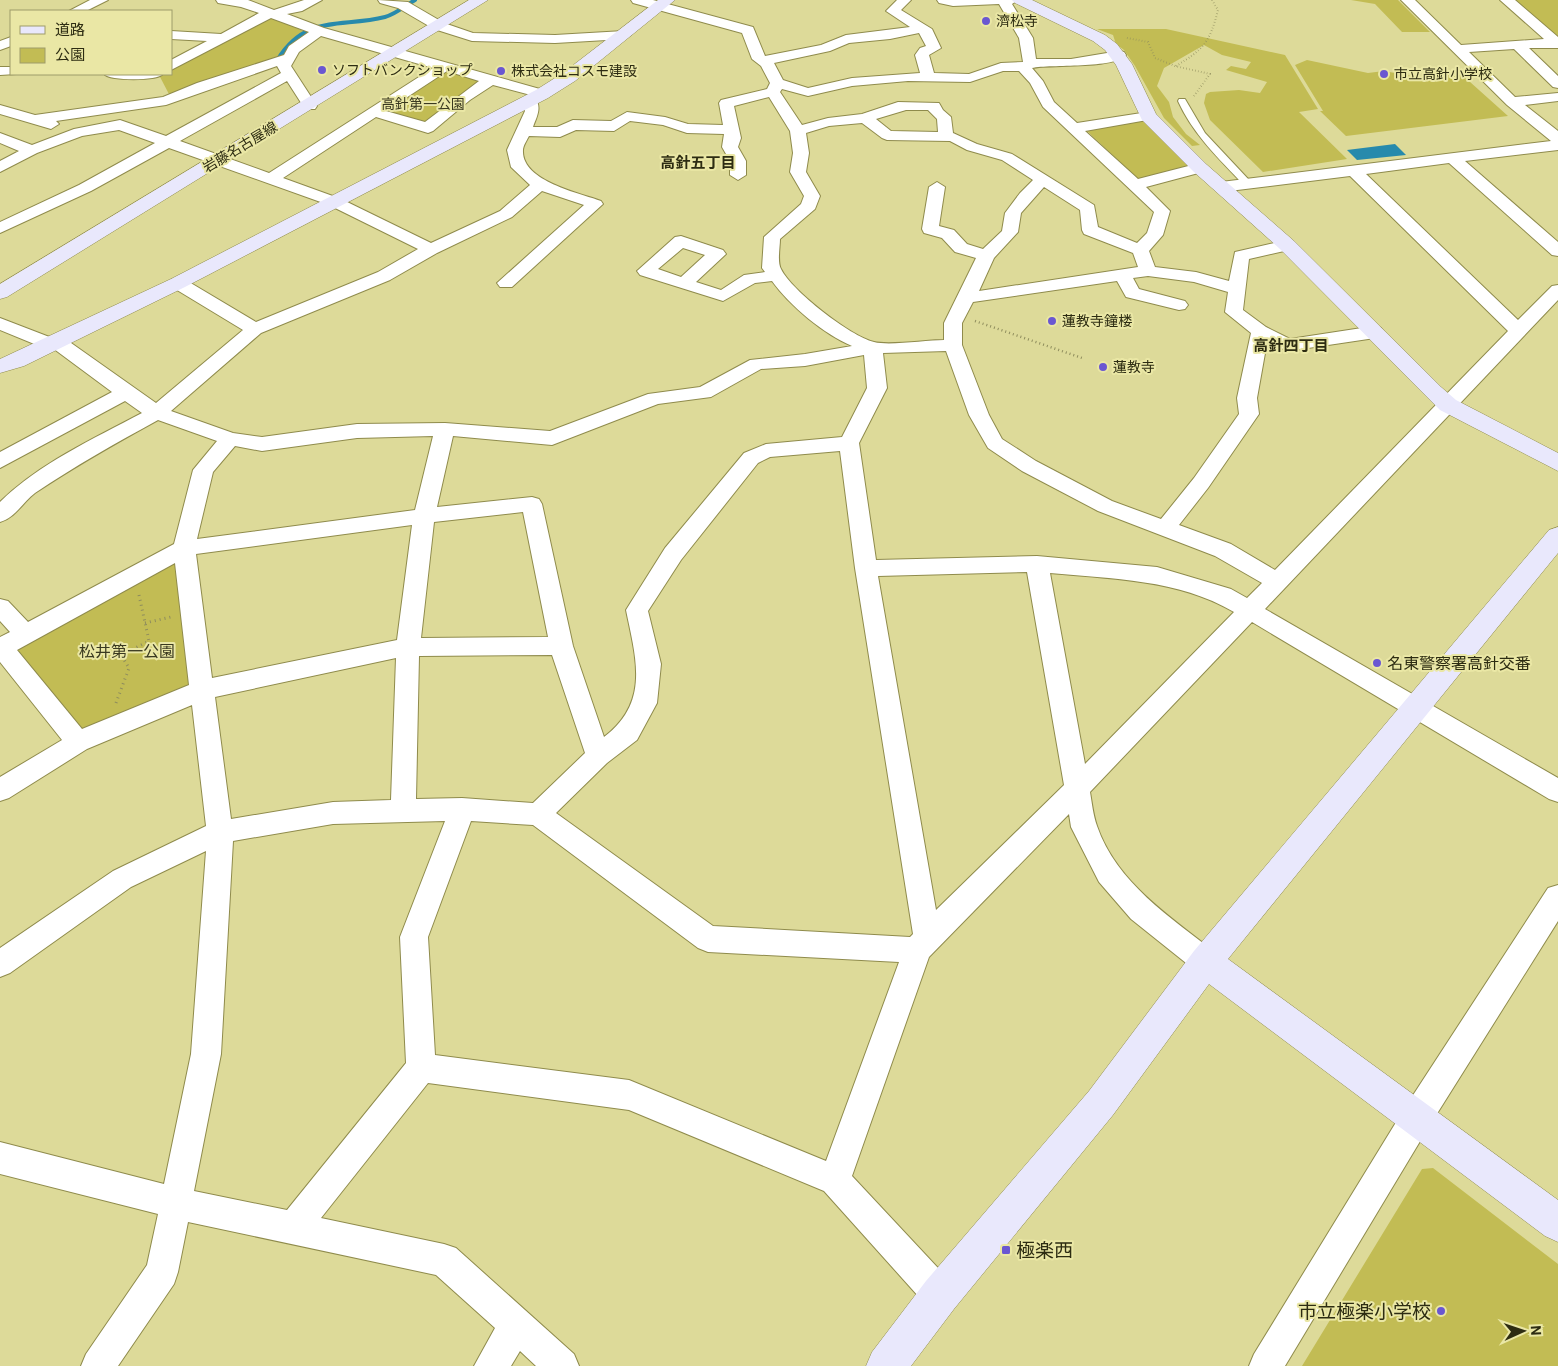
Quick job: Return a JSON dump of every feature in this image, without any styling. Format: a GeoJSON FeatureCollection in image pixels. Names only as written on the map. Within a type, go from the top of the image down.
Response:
{"type":"FeatureCollection","features":[{"type":"Feature","properties":{"kind":"street"},"geometry":{"type":"LineString","coordinates":[[78,10],[101,0]]}},
{"type":"Feature","properties":{"kind":"street"},"geometry":{"type":"LineString","coordinates":[[223,0],[244,3],[315,30],[490,80],[536,97]]}},
{"type":"Feature","properties":{"kind":"street"},"geometry":{"type":"LineString","coordinates":[[172,65],[271,13],[297,8],[315,0]]}},
{"type":"Feature","properties":{"kind":"street"},"geometry":{"type":"LineString","coordinates":[[385,0],[406,8],[440,26],[472,37],[556,39],[624,35]]}},
{"type":"Feature","properties":{"kind":"street","name":"岩藤名古屋線"},"geometry":{"type":"LineString","coordinates":[[0,293],[310,106],[480,0]]}},
{"type":"Feature","properties":{"kind":"street"},"geometry":{"type":"LineString","coordinates":[[638,0],[664,3],[742,26],[748,30],[759,59],[766,63],[775,88],[798,131],[801,153],[798,172],[812,196],[809,206],[772,237],[771,268],[782,283],[822,320],[845,336],[873,348]]}},
{"type":"Feature","properties":{"kind":"street"},"geometry":{"type":"LineString","coordinates":[[904,0],[893,12],[927,32],[934,48],[924,51],[922,56],[928,77]]}},
{"type":"Feature","properties":{"kind":"street"},"geometry":{"type":"LineString","coordinates":[[944,0],[1012,1],[1119,46],[1148,116],[1200,168],[1287,245],[1433,392],[1448,405],[1558,463]]}},
{"type":"Feature","properties":{"kind":"street"},"geometry":{"type":"LineString","coordinates":[[1408,0],[1512,102],[1558,139]]}},
{"type":"Feature","properties":{"kind":"street"},"geometry":{"type":"LineString","coordinates":[[1506,0],[1557,43]]}},
{"type":"Feature","properties":{"kind":"street"},"geometry":{"type":"LineString","coordinates":[[1012,1],[1026,38],[1028,65],[1026,71],[1036,81],[1048,104],[1162,211],[1155,235],[1140,250]]}},
{"type":"Feature","properties":{"kind":"street"},"geometry":{"type":"LineString","coordinates":[[0,372],[8,364],[178,283],[536,97],[569,77],[664,3]]}},
{"type":"Feature","properties":{"kind":"street"},"geometry":{"type":"LineString","coordinates":[[762,61],[825,48],[846,39],[920,29]]}},
{"type":"Feature","properties":{"kind":"street"},"geometry":{"type":"LineString","coordinates":[[310,106],[284,66],[288,58],[315,30]]}},
{"type":"Feature","properties":{"kind":"street"},"geometry":{"type":"LineString","coordinates":[[172,35],[223,38]]}},
{"type":"Feature","properties":{"kind":"street"},"geometry":{"type":"LineString","coordinates":[[1459,49],[1557,43]]}},
{"type":"Feature","properties":{"kind":"street"},"geometry":{"type":"LineString","coordinates":[[1518,45],[1558,84]]}},
{"type":"Feature","properties":{"kind":"street"},"geometry":{"type":"LineString","coordinates":[[738,175],[738,161],[730,147],[733,138],[726,103],[775,88],[808,92],[852,82],[908,77],[970,78],[1001,67],[1071,63],[1119,46]]}},
{"type":"Feature","properties":{"kind":"street"},"geometry":{"type":"LineString","coordinates":[[36,119],[166,101],[202,86],[288,58]]}},
{"type":"Feature","properties":{"kind":"street"},"geometry":{"type":"LineString","coordinates":[[269,180],[444,67]]}},
{"type":"Feature","properties":{"kind":"street"},"geometry":{"type":"LineString","coordinates":[[0,228],[68,196],[289,74]]}},
{"type":"Feature","properties":{"kind":"street"},"geometry":{"type":"LineString","coordinates":[[156,75],[166,101]]}},
{"type":"Feature","properties":{"kind":"street"},"geometry":{"type":"LineString","coordinates":[[375,112],[428,128],[465,97],[490,80]]}},
{"type":"Feature","properties":{"kind":"street"},"geometry":{"type":"LineString","coordinates":[[506,283],[595,204],[540,185],[519,167],[514,150],[524,131],[536,97]]}},
{"type":"Feature","properties":{"kind":"street"},"geometry":{"type":"LineString","coordinates":[[1512,102],[1558,97]]}},
{"type":"Feature","properties":{"kind":"street"},"geometry":{"type":"LineString","coordinates":[[798,131],[828,122],[865,118],[889,107],[908,104],[934,106],[936,112],[944,117],[946,132],[943,137]]}},
{"type":"Feature","properties":{"kind":"street"},"geometry":{"type":"LineString","coordinates":[[0,109],[80,132]]}},
{"type":"Feature","properties":{"kind":"street"},"geometry":{"type":"LineString","coordinates":[[524,131],[560,132],[573,125],[614,126],[627,116],[665,121],[687,128],[731,130]]}},
{"type":"Feature","properties":{"kind":"street"},"geometry":{"type":"LineString","coordinates":[[1075,128],[1148,116]]}},
{"type":"Feature","properties":{"kind":"street"},"geometry":{"type":"LineString","coordinates":[[865,118],[887,135],[953,137],[972,147],[1007,157],[1088,208],[1090,230],[1140,250],[1148,271]]}},
{"type":"Feature","properties":{"kind":"street"},"geometry":{"type":"LineString","coordinates":[[0,167],[32,150],[80,132],[120,125],[334,202],[431,249]]}},
{"type":"Feature","properties":{"kind":"street"},"geometry":{"type":"LineString","coordinates":[[0,138],[32,150]]}},
{"type":"Feature","properties":{"kind":"street"},"geometry":{"type":"LineString","coordinates":[[1221,187],[1558,145]]}},
{"type":"Feature","properties":{"kind":"street"},"geometry":{"type":"LineString","coordinates":[[1452,158],[1558,251]]}},
{"type":"Feature","properties":{"kind":"street"},"geometry":{"type":"LineString","coordinates":[[1135,185],[1200,168]]}},
{"type":"Feature","properties":{"kind":"street"},"geometry":{"type":"LineString","coordinates":[[1353,170],[1518,331]]}},
{"type":"Feature","properties":{"kind":"street"},"geometry":{"type":"LineString","coordinates":[[1043,180],[1026,196],[1013,213],[1010,232],[986,256],[953,324],[953,345],[979,415],[995,443],[1029,466],[1105,506],[1223,550],[1276,581]]}},
{"type":"Feature","properties":{"kind":"street"},"geometry":{"type":"LineString","coordinates":[[0,515],[24,491],[78,455],[157,413],[255,329],[384,276],[431,249],[506,214],[540,185]]}},
{"type":"Feature","properties":{"kind":"street"},"geometry":{"type":"LineString","coordinates":[[937,187],[930,229],[948,234],[961,248],[986,256]]}},
{"type":"Feature","properties":{"kind":"street"},"geometry":{"type":"LineString","coordinates":[[1287,245],[1241,256],[1234,312],[1260,331],[1288,345],[1375,332]]}},
{"type":"Feature","properties":{"kind":"street"},"geometry":{"type":"LineString","coordinates":[[962,306],[1148,271],[1196,277],[1237,289]]}},
{"type":"Feature","properties":{"kind":"street"},"geometry":{"type":"LineString","coordinates":[[684,283],[723,296],[750,279],[776,275]]}},
{"type":"Feature","properties":{"kind":"street"},"geometry":{"type":"LineString","coordinates":[[1123,275],[1132,293],[1179,305]]}},
{"type":"Feature","properties":{"kind":"street"},"geometry":{"type":"LineString","coordinates":[[178,283],[255,329]]}},
{"type":"Feature","properties":{"kind":"street"},"geometry":{"type":"LineString","coordinates":[[834,1180],[922,943],[1078,788],[1249,608],[1558,290]]}},
{"type":"Feature","properties":{"kind":"street"},"geometry":{"type":"LineString","coordinates":[[0,323],[54,343],[157,413],[230,440],[262,444],[357,431],[444,429],[552,438],[655,398],[704,393],[757,364],[806,360],[873,348],[953,345]]}},
{"type":"Feature","properties":{"kind":"street"},"geometry":{"type":"LineString","coordinates":[[1165,528],[1201,483],[1249,414],[1247,398],[1260,331]]}},
{"type":"Feature","properties":{"kind":"street"},"geometry":{"type":"LineString","coordinates":[[873,348],[878,388],[849,443],[922,943]]}},
{"type":"Feature","properties":{"kind":"street"},"geometry":{"type":"LineString","coordinates":[[0,461],[126,393]]}},
{"type":"Feature","properties":{"kind":"street"},"geometry":{"type":"LineString","coordinates":[[403,811],[408,646],[424,516],[444,429]]}},
{"type":"Feature","properties":{"kind":"street"},"geometry":{"type":"LineString","coordinates":[[98,1366],[162,1272],[206,1054],[220,832],[184,548],[203,470],[230,440]]}},
{"type":"Feature","properties":{"kind":"street"},"geometry":{"type":"LineString","coordinates":[[538,814],[598,756],[628,733],[645,703],[648,664],[638,610],[673,554],[751,458],[766,451],[849,443]]}},
{"type":"Feature","properties":{"kind":"street"},"geometry":{"type":"LineString","coordinates":[[78,742],[0,648],[184,548],[424,516],[532,504],[561,646],[598,756]]}},
{"type":"Feature","properties":{"kind":"street"},"geometry":{"type":"LineString","coordinates":[[886,1366],[940,1295],[1101,1103],[1206,962],[1558,536]]}},
{"type":"Feature","properties":{"kind":"street"},"geometry":{"type":"LineString","coordinates":[[866,568],[1037,564],[1156,575],[1223,595],[1249,608],[1415,709],[1558,791]]}},
{"type":"Feature","properties":{"kind":"street"},"geometry":{"type":"LineString","coordinates":[[1037,564],[1084,827],[1108,874],[1142,910],[1206,962],[1558,1223]]}},
{"type":"Feature","properties":{"kind":"street"},"geometry":{"type":"LineString","coordinates":[[0,607],[25,633]]}},
{"type":"Feature","properties":{"kind":"street"},"geometry":{"type":"LineString","coordinates":[[0,790],[78,742],[202,690],[408,646],[561,646]]}},
{"type":"Feature","properties":{"kind":"street"},"geometry":{"type":"LineString","coordinates":[[0,964],[122,880],[220,832],[333,813],[462,809],[538,814],[708,939],[922,943]]}},
{"type":"Feature","properties":{"kind":"street"},"geometry":{"type":"LineString","coordinates":[[293,1228],[421,1068],[414,937],[462,809]]}},
{"type":"Feature","properties":{"kind":"street"},"geometry":{"type":"LineString","coordinates":[[1266,1366],[1417,1117],[1558,897]]}},
{"type":"Feature","properties":{"kind":"street"},"geometry":{"type":"LineString","coordinates":[[421,1068],[542,1082],[629,1095],[834,1180],[940,1295]]}},
{"type":"Feature","properties":{"kind":"street"},"geometry":{"type":"LineString","coordinates":[[0,1158],[176,1203],[444,1260],[562,1366]]}},
{"type":"Feature","properties":{"kind":"street"},"geometry":{"type":"LineString","coordinates":[[491,1366],[516,1326]]}},
{"type":"Feature","properties":{"kind":"lane"},"geometry":{"type":"LineString","coordinates":[[1182,101],[1186,112],[1199,132],[1247,184]]}},
{"type":"Feature","properties":{"kind":"path"},"geometry":{"type":"LineString","coordinates":[[1175,66],[1200,51],[1210,42],[1218,10],[1212,0]]}},
{"type":"Feature","properties":{"kind":"path"},"geometry":{"type":"LineString","coordinates":[[1119,46],[1148,42],[1155,58],[1175,66],[1210,74],[1196,95],[1182,101]]}},
{"type":"Feature","properties":{"kind":"path"},"geometry":{"type":"LineString","coordinates":[[962,306],[1082,358]]}},
{"type":"Feature","properties":{"kind":"path"},"geometry":{"type":"LineString","coordinates":[[120,724],[114,709],[129,668],[121,655],[149,640],[134,575]]}},
{"type":"Feature","properties":{"kind":"green space"},"geometry":{"type":"Polygon","coordinates":[[[1351,0],[1398,0],[1430,32],[1402,32],[1375,4],[1351,0]]]}},
{"type":"Feature","properties":{"kind":"green space"},"geometry":{"type":"Polygon","coordinates":[[[1511,0],[1558,0],[1558,38],[1511,0]]]}},
{"type":"Feature","properties":{"kind":"green space"},"geometry":{"type":"Polygon","coordinates":[[[271,17],[308,33],[296,40],[275,59],[171,98],[159,75],[172,75],[172,68],[271,17]]]}},
{"type":"Feature","properties":{"kind":"green space"},"geometry":{"type":"Polygon","coordinates":[[[1097,29],[1166,29],[1285,55],[1318,109],[1299,112],[1347,159],[1263,172],[1210,120],[1204,103],[1206,94],[1210,92],[1239,90],[1260,93],[1267,82],[1226,70],[1231,66],[1246,69],[1251,62],[1222,55],[1204,45],[1164,68],[1157,86],[1169,102],[1173,117],[1186,134],[1200,145],[1192,146],[1164,118],[1135,66],[1124,50],[1116,44],[1113,35],[1097,29]]]}},
{"type":"Feature","properties":{"kind":"green space"},"geometry":{"type":"Polygon","coordinates":[[[1307,60],[1368,73],[1384,71],[1417,77],[1460,73],[1508,116],[1346,136],[1320,111],[1323,111],[1295,65],[1307,60]]]}},
{"type":"Feature","properties":{"kind":"green space","name":"高針第一公園"},"geometry":{"type":"Polygon","coordinates":[[[441,71],[480,80],[424,124],[383,112],[441,71]]]}},
{"type":"Feature","properties":{"kind":"green space"},"geometry":{"type":"Polygon","coordinates":[[[1144,120],[1192,167],[1138,179],[1086,130],[1144,120]]]}},
{"type":"Feature","properties":{"kind":"green space","name":"松井第一公園"},"geometry":{"type":"Polygon","coordinates":[[[179,555],[192,688],[75,739],[1,647],[179,555]]]}},
{"type":"Feature","properties":{"kind":"green space","name":"市立極楽小学校"},"geometry":{"type":"Polygon","coordinates":[[[1433,1168],[1558,1264],[1558,1366],[1302,1366],[1422,1169],[1433,1168]]]}},
{"type":"Feature","properties":{"kind":"water"},"geometry":{"type":"Polygon","coordinates":[[[1395,144],[1406,155],[1357,160],[1347,150],[1395,144]]]}},
{"type":"Feature","properties":{"kind":"waterway"},"geometry":{"type":"LineString","coordinates":[[278,59],[300,35],[313,29],[326,25],[389,16],[415,0]]}},
{"type":"Feature","properties":{"kind":"place","name":"濟松寺"},"geometry":{"type":"Point","coordinates":[986,21]}},
{"type":"Feature","properties":{"kind":"place","name":"ソフトバンクショップ"},"geometry":{"type":"Point","coordinates":[322,70]}},
{"type":"Feature","properties":{"kind":"place","name":"株式会社コスモ建設"},"geometry":{"type":"Point","coordinates":[501,71]}},
{"type":"Feature","properties":{"kind":"place","name":"市立高針小学校"},"geometry":{"type":"Point","coordinates":[1384,74]}},
{"type":"Feature","properties":{"kind":"place","name":"蓮教寺鐘楼"},"geometry":{"type":"Point","coordinates":[1052,321]}},
{"type":"Feature","properties":{"kind":"place","name":"蓮教寺"},"geometry":{"type":"Point","coordinates":[1103,367]}},
{"type":"Feature","properties":{"kind":"place","name":"名東警察署高針交番"},"geometry":{"type":"Point","coordinates":[1377,663]}},
{"type":"Feature","properties":{"kind":"place","name":"極楽西"},"geometry":{"type":"Point","coordinates":[1006,1250]}},
{"type":"Feature","properties":{"kind":"place","name":"市立極楽小学校"},"geometry":{"type":"Point","coordinates":[1441,1311]}},
{"type":"Feature","properties":{"kind":"district","name":"高針五丁目"},"geometry":{"type":"Point","coordinates":[698,163]}},
{"type":"Feature","properties":{"kind":"district","name":"高針四丁目"},"geometry":{"type":"Point","coordinates":[1291,346]}}]}
